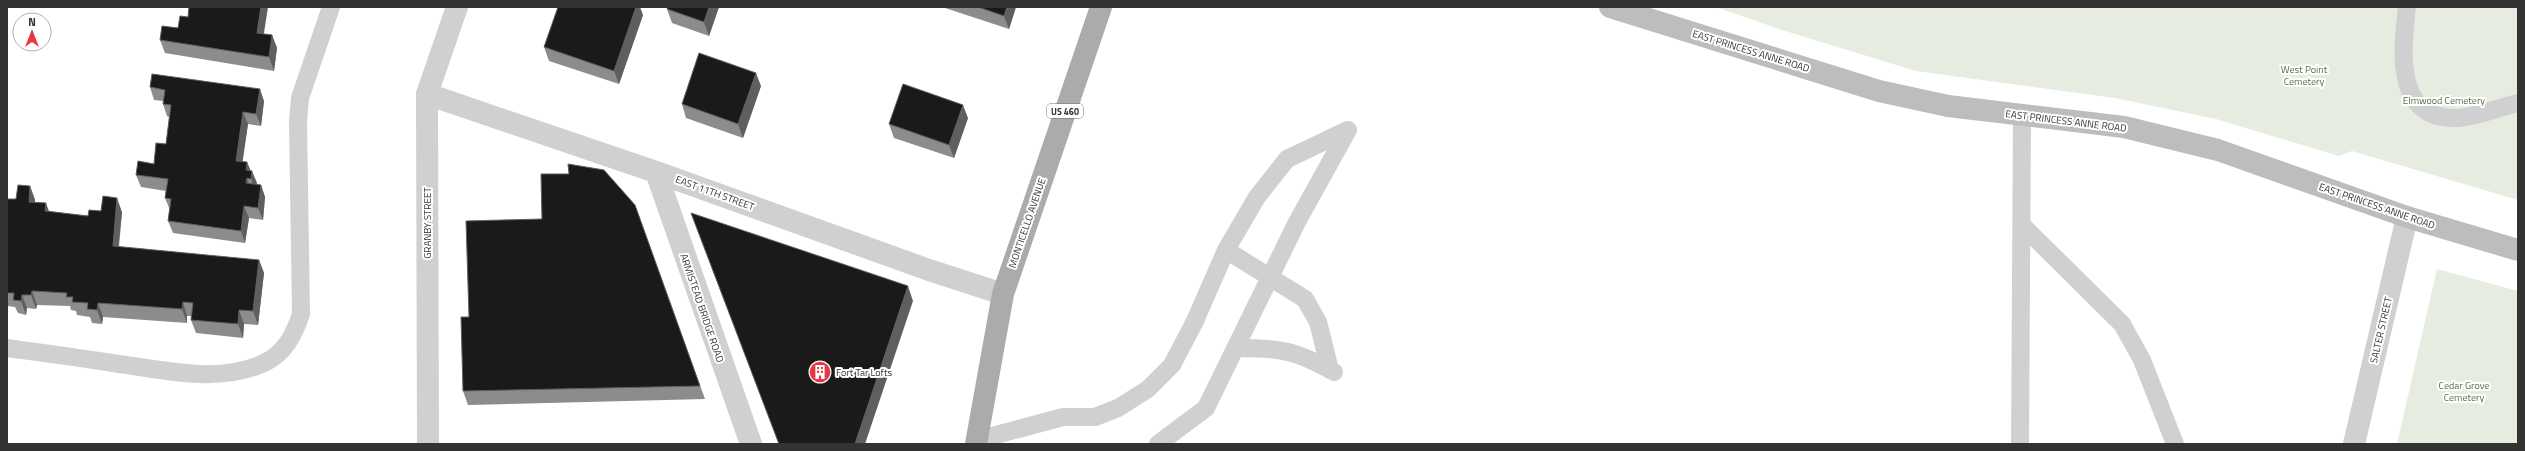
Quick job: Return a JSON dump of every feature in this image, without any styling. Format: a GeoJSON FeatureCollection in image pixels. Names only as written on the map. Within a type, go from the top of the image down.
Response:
{"type":"FeatureCollection","features":[{"type":"Feature","properties":{"kind":"main road","name":"MONTICELLO AVENUE"},"geometry":{"type":"LineString","coordinates":[[979,443],[1003,294],[1101,7]]}},
{"type":"Feature","properties":{"kind":"main road","name":"EAST PRINCESS ANNE ROAD"},"geometry":{"type":"LineString","coordinates":[[1610,7],[1879,92],[1948,106],[2124,128],[2218,150],[2407,217],[2518,250]]}},
{"type":"Feature","properties":{"kind":"street","name":"GRANBY STREET"},"geometry":{"type":"LineString","coordinates":[[428,444],[427,94],[457,7]]}},
{"type":"Feature","properties":{"kind":"street","name":"EAST 11TH STREET"},"geometry":{"type":"LineString","coordinates":[[427,94],[656,172],[929,270],[1003,294]]}},
{"type":"Feature","properties":{"kind":"street","name":"ARMISTEAD BRIDGE ROAD"},"geometry":{"type":"LineString","coordinates":[[656,172],[751,444]]}},
{"type":"Feature","properties":{"kind":"street","name":"SALTER STREET"},"geometry":{"type":"LineString","coordinates":[[2354,444],[2407,217]]}},
{"type":"Feature","properties":{"kind":"lane"},"geometry":{"type":"LineString","coordinates":[[7,348],[196,374],[236,372],[264,363],[279,354],[293,336],[301,314],[298,122],[300,98],[331,7]]}},
{"type":"Feature","properties":{"kind":"lane"},"geometry":{"type":"LineString","coordinates":[[2407,7],[2404,72],[2411,94],[2424,111],[2434,115],[2456,118],[2518,103]]}},
{"type":"Feature","properties":{"kind":"lane"},"geometry":{"type":"LineString","coordinates":[[2020,444],[2022,115]]}},
{"type":"Feature","properties":{"kind":"lane"},"geometry":{"type":"LineString","coordinates":[[979,443],[1063,417],[1095,417],[1118,408],[1148,390],[1172,364],[1195,321],[1226,250],[1257,197],[1287,159],[1348,130],[1297,222],[1206,408],[1158,444]]}},
{"type":"Feature","properties":{"kind":"lane"},"geometry":{"type":"LineString","coordinates":[[2022,225],[2122,324],[2142,360],[2175,444]]}},
{"type":"Feature","properties":{"kind":"lane"},"geometry":{"type":"LineString","coordinates":[[1226,250],[1306,299],[1318,322],[1332,371],[1308,357],[1275,348],[1235,348]]}},
{"type":"Feature","properties":{"kind":"green space","name":"West Point Cemetery"},"geometry":{"type":"Polygon","coordinates":[[[1716,7],[2518,7],[2518,200],[2352,151],[2339,156],[2216,119],[2115,98],[1916,71],[1782,30],[1716,7]]]}},
{"type":"Feature","properties":{"kind":"green space","name":"Cedar Grove Cemetery"},"geometry":{"type":"Polygon","coordinates":[[[2437,269],[2518,291],[2518,444],[2397,444],[2437,269]]]}},
{"type":"Feature","properties":{"kind":"building"},"geometry":{"type":"Polygon","coordinates":[[[189,7],[261,7],[257,33],[272,35],[269,57],[160,40],[162,26],[178,28],[180,16],[188,17],[189,7]]]}},
{"type":"Feature","properties":{"kind":"building"},"geometry":{"type":"Polygon","coordinates":[[[558,7],[636,7],[614,71],[544,47],[558,7]]]}},
{"type":"Feature","properties":{"kind":"building"},"geometry":{"type":"Polygon","coordinates":[[[668,7],[709,7],[704,22],[667,9],[668,7]]]}},
{"type":"Feature","properties":{"kind":"building"},"geometry":{"type":"Polygon","coordinates":[[[978,7],[1007,7],[1004,16],[978,7]]]}},
{"type":"Feature","properties":{"kind":"building"},"geometry":{"type":"Polygon","coordinates":[[[699,53],[756,73],[738,124],[682,104],[699,53]]]}},
{"type":"Feature","properties":{"kind":"building"},"geometry":{"type":"Polygon","coordinates":[[[152,74],[260,89],[256,114],[243,112],[236,161],[247,162],[246,170],[252,171],[251,179],[247,178],[246,183],[261,185],[258,208],[244,206],[241,231],[168,221],[171,199],[165,198],[168,179],[136,175],[138,161],[154,164],[156,143],[166,144],[171,105],[163,104],[165,90],[150,87],[152,74]]]}},
{"type":"Feature","properties":{"kind":"building"},"geometry":{"type":"Polygon","coordinates":[[[903,84],[963,105],[949,145],[889,124],[903,84]]]}},
{"type":"Feature","properties":{"kind":"building"},"geometry":{"type":"Polygon","coordinates":[[[568,164],[604,170],[635,205],[700,386],[463,391],[461,317],[469,317],[466,221],[542,219],[541,174],[569,174],[568,164]]]}},
{"type":"Feature","properties":{"kind":"building"},"geometry":{"type":"Polygon","coordinates":[[[18,185],[30,186],[29,202],[46,203],[45,211],[88,216],[89,210],[101,211],[103,196],[117,198],[113,246],[259,260],[253,311],[239,310],[238,324],[191,320],[193,303],[183,302],[182,309],[98,303],[97,310],[87,309],[88,303],[72,302],[73,297],[66,297],[67,293],[32,291],[31,295],[22,295],[21,301],[13,300],[14,293],[7,293],[7,199],[16,199],[18,185]]]}},
{"type":"Feature","properties":{"kind":"building","name":"Fort Tar Lofts"},"geometry":{"type":"Polygon","coordinates":[[[691,213],[908,286],[855,444],[779,444],[691,213]]]}},
{"type":"Feature","properties":{"kind":"place","name":"Fort Tar Lofts"},"geometry":{"type":"Point","coordinates":[820,372]}},
{"type":"Feature","properties":{"kind":"park label","name":"Elmwood Cemetery"},"geometry":{"type":"Point","coordinates":[2444,100]}}]}
